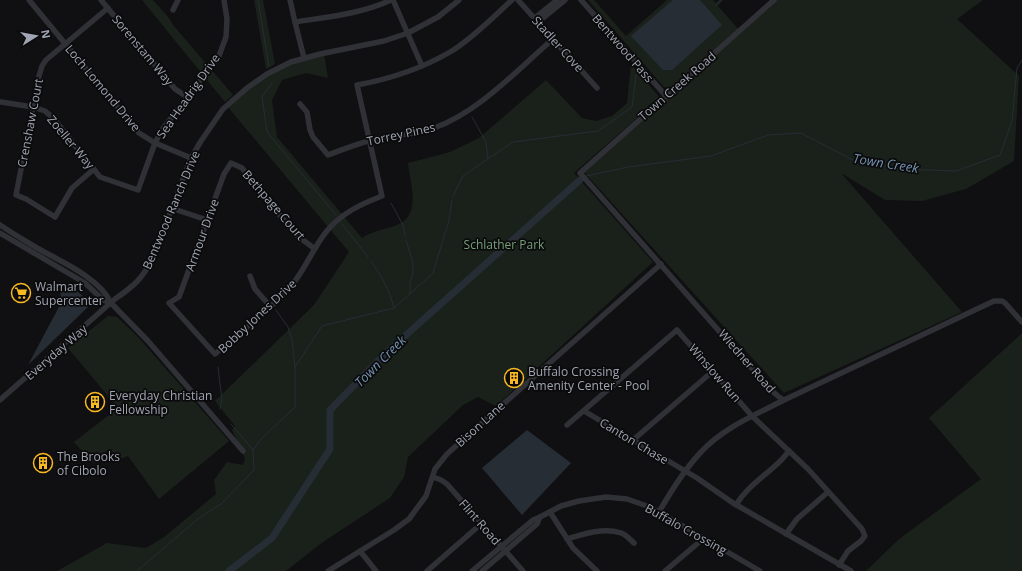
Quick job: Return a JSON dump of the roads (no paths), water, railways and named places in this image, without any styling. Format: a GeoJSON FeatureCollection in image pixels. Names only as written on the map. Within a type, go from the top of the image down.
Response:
{"type":"FeatureCollection","features":[{"type":"Feature","properties":{"kind":"street","name":"Loch Lomond Drive"},"geometry":{"type":"LineString","coordinates":[[29,0],[139,133],[155,143],[191,158]]}},
{"type":"Feature","properties":{"kind":"street","name":"Sorenstam Way"},"geometry":{"type":"LineString","coordinates":[[101,0],[175,89],[187,97]]}},
{"type":"Feature","properties":{"kind":"street"},"geometry":{"type":"LineString","coordinates":[[173,10],[178,0]]}},
{"type":"Feature","properties":{"kind":"street","name":"Sea Headrig Drive"},"geometry":{"type":"LineString","coordinates":[[138,190],[155,143],[162,130],[219,56],[226,37],[227,19],[224,0]]}},
{"type":"Feature","properties":{"kind":"street"},"geometry":{"type":"LineString","coordinates":[[290,0],[304,58]]}},
{"type":"Feature","properties":{"kind":"street"},"geometry":{"type":"LineString","coordinates":[[295,22],[362,11],[392,0],[422,66]]}},
{"type":"Feature","properties":{"kind":"street","name":"Bentwood Ranch Drive"},"geometry":{"type":"LineString","coordinates":[[111,303],[132,288],[145,273],[153,258],[191,158],[223,109],[247,88],[267,74],[292,62],[304,58],[384,41],[408,33],[438,17],[460,0]]}},
{"type":"Feature","properties":{"kind":"street"},"geometry":{"type":"LineString","coordinates":[[370,141],[358,85],[382,80],[422,66],[451,51],[474,34],[512,0]]}},
{"type":"Feature","properties":{"kind":"street","name":"Stadler Cove"},"geometry":{"type":"LineString","coordinates":[[518,0],[597,88]]}},
{"type":"Feature","properties":{"kind":"street"},"geometry":{"type":"LineString","coordinates":[[536,20],[557,0]]}},
{"type":"Feature","properties":{"kind":"street"},"geometry":{"type":"LineString","coordinates":[[536,20],[565,0]]}},
{"type":"Feature","properties":{"kind":"street","name":"Bentwood Pass"},"geometry":{"type":"LineString","coordinates":[[581,0],[666,96]]}},
{"type":"Feature","properties":{"kind":"street","name":"Town Creek Road"},"geometry":{"type":"LineString","coordinates":[[580,173],[774,0]]}},
{"type":"Feature","properties":{"kind":"street","name":"Crenshaw Court"},"geometry":{"type":"LineString","coordinates":[[94,169],[72,188],[55,217],[26,199],[16,195],[42,66],[46,60],[108,8]]}},
{"type":"Feature","properties":{"kind":"street","name":"Torrey Pines"},"geometry":{"type":"LineString","coordinates":[[300,104],[307,112],[310,130],[313,137],[328,155],[370,141],[433,129],[471,109],[553,39]]}},
{"type":"Feature","properties":{"kind":"street","name":"Zoeller Way"},"geometry":{"type":"LineString","coordinates":[[1,102],[33,107],[45,111],[54,119],[100,177],[138,190]]}},
{"type":"Feature","properties":{"kind":"street","name":"Bobby Jones Drive"},"geometry":{"type":"LineString","coordinates":[[215,354],[286,292],[298,278],[326,231],[344,215],[363,203],[382,196],[370,141]]}},
{"type":"Feature","properties":{"kind":"street","name":"Armour Drive"},"geometry":{"type":"LineString","coordinates":[[215,354],[169,303],[179,297],[224,174],[231,163]]}},
{"type":"Feature","properties":{"kind":"street","name":"Bethpage Court"},"geometry":{"type":"LineString","coordinates":[[231,163],[242,168],[295,234],[315,250]]}},
{"type":"Feature","properties":{"kind":"street","name":"Wiedner Road"},"geometry":{"type":"LineString","coordinates":[[580,173],[772,390],[784,400],[994,301],[1002,301],[1022,322]]}},
{"type":"Feature","properties":{"kind":"street"},"geometry":{"type":"LineString","coordinates":[[171,208],[207,220]]}},
{"type":"Feature","properties":{"kind":"street"},"geometry":{"type":"LineString","coordinates":[[0,225],[96,284],[108,296],[111,303],[148,341],[243,451]]}},
{"type":"Feature","properties":{"kind":"street"},"geometry":{"type":"LineString","coordinates":[[0,233],[85,283],[103,300],[111,303]]}},
{"type":"Feature","properties":{"kind":"street","name":"Bison Lane"},"geometry":{"type":"LineString","coordinates":[[328,571],[409,519],[426,496],[439,464],[447,454],[661,264]]}},
{"type":"Feature","properties":{"kind":"street"},"geometry":{"type":"LineString","coordinates":[[250,276],[255,289],[270,306]]}},
{"type":"Feature","properties":{"kind":"street","name":"Everyday Way"},"geometry":{"type":"LineString","coordinates":[[0,400],[111,303]]}},
{"type":"Feature","properties":{"kind":"street","name":"Winslow Run"},"geometry":{"type":"LineString","coordinates":[[584,410],[677,330],[752,416],[808,469],[862,530],[864,536],[861,541],[848,552],[839,565]]}},
{"type":"Feature","properties":{"kind":"street"},"geometry":{"type":"LineString","coordinates":[[633,440],[712,371]]}},
{"type":"Feature","properties":{"kind":"street"},"geometry":{"type":"LineString","coordinates":[[659,512],[685,470],[702,451],[722,434],[752,416],[784,400]]}},
{"type":"Feature","properties":{"kind":"street"},"geometry":{"type":"LineString","coordinates":[[567,425],[584,410]]}},
{"type":"Feature","properties":{"kind":"street","name":"Canton Chase"},"geometry":{"type":"LineString","coordinates":[[584,410],[685,470],[736,505],[850,571]]}},
{"type":"Feature","properties":{"kind":"street"},"geometry":{"type":"LineString","coordinates":[[736,505],[747,489],[778,463],[788,451]]}},
{"type":"Feature","properties":{"kind":"street","name":"Flint Road"},"geometry":{"type":"LineString","coordinates":[[433,478],[441,480],[447,484],[480,524],[523,571]]}},
{"type":"Feature","properties":{"kind":"street"},"geometry":{"type":"LineString","coordinates":[[786,534],[797,519],[828,492]]}},
{"type":"Feature","properties":{"kind":"street","name":"Buffalo Crossing"},"geometry":{"type":"LineString","coordinates":[[472,571],[500,546],[533,520],[561,506],[578,501],[606,497],[626,500],[647,506],[704,538],[750,569],[760,571]]}},
{"type":"Feature","properties":{"kind":"street"},"geometry":{"type":"LineString","coordinates":[[550,512],[578,553],[597,571]]}},
{"type":"Feature","properties":{"kind":"street","name":"Buffalo Crossing"},"geometry":{"type":"LineString","coordinates":[[482,571],[537,524],[540,517]]}},
{"type":"Feature","properties":{"kind":"street"},"geometry":{"type":"LineString","coordinates":[[427,571],[480,524]]}},
{"type":"Feature","properties":{"kind":"street"},"geometry":{"type":"LineString","coordinates":[[567,539],[593,532],[608,531],[622,533],[634,543]]}},
{"type":"Feature","properties":{"kind":"street"},"geometry":{"type":"LineString","coordinates":[[665,571],[704,538]]}},
{"type":"Feature","properties":{"kind":"street"},"geometry":{"type":"LineString","coordinates":[[360,551],[376,571]]}},
{"type":"Feature","properties":{"kind":"waterway"},"geometry":{"type":"LineString","coordinates":[[258,0],[269,67]]}},
{"type":"Feature","properties":{"kind":"waterway"},"geometry":{"type":"LineString","coordinates":[[715,6],[721,0]]}},
{"type":"Feature","properties":{"kind":"waterway","name":"Town Creek"},"geometry":{"type":"LineString","coordinates":[[586,176],[628,167],[711,156],[768,135],[801,133],[853,160],[901,169],[956,171],[1000,155],[1012,121],[1017,68],[1022,60]]}},
{"type":"Feature","properties":{"kind":"waterway"},"geometry":{"type":"LineString","coordinates":[[453,196],[463,176],[513,142],[598,131],[632,107],[636,75]]}},
{"type":"Feature","properties":{"kind":"waterway"},"geometry":{"type":"LineString","coordinates":[[272,83],[262,97],[267,132],[336,215]]}},
{"type":"Feature","properties":{"kind":"waterway"},"geometry":{"type":"LineString","coordinates":[[472,117],[486,142],[488,158]]}},
{"type":"Feature","properties":{"kind":"waterway","name":"Town Creek"},"geometry":{"type":"LineString","coordinates":[[229,571],[272,538],[330,449],[330,410],[385,354],[580,180]]}},
{"type":"Feature","properties":{"kind":"waterway"},"geometry":{"type":"LineString","coordinates":[[137,571],[199,518],[221,504],[254,470],[253,450],[261,439],[295,407],[295,367],[322,326],[394,308],[433,273],[449,220],[452,200]]}},
{"type":"Feature","properties":{"kind":"waterway"},"geometry":{"type":"LineString","coordinates":[[391,203],[403,225],[405,236]]}},
{"type":"Feature","properties":{"kind":"waterway"},"geometry":{"type":"LineString","coordinates":[[342,224],[368,257]]}},
{"type":"Feature","properties":{"kind":"waterway"},"geometry":{"type":"LineString","coordinates":[[406,240],[413,263],[410,294]]}},
{"type":"Feature","properties":{"kind":"waterway"},"geometry":{"type":"LineString","coordinates":[[371,261],[385,283],[394,308]]}},
{"type":"Feature","properties":{"kind":"waterway"},"geometry":{"type":"LineString","coordinates":[[276,310],[288,327],[292,340],[295,367]]}},
{"type":"Feature","properties":{"kind":"waterway"},"geometry":{"type":"LineString","coordinates":[[218,367],[222,400],[220,409]]}},
{"type":"Feature","properties":{"kind":"waterway"},"geometry":{"type":"LineString","coordinates":[[231,424],[253,450]]}},
{"type":"Feature","properties":{"kind":"place","name":"Walmart Supercenter"},"geometry":{"type":"Point","coordinates":[21,293]}},
{"type":"Feature","properties":{"kind":"place","name":"Buffalo Crossing Amenity Center - Pool"},"geometry":{"type":"Point","coordinates":[514,378]}},
{"type":"Feature","properties":{"kind":"place","name":"Everyday Christian Fellowship"},"geometry":{"type":"Point","coordinates":[95,402]}},
{"type":"Feature","properties":{"kind":"place","name":"The Brooks of Cibolo"},"geometry":{"type":"Point","coordinates":[43,463]}},
{"type":"Feature","properties":{"kind":"park label","name":"Schlather Park"},"geometry":{"type":"Point","coordinates":[504,244]}}]}
